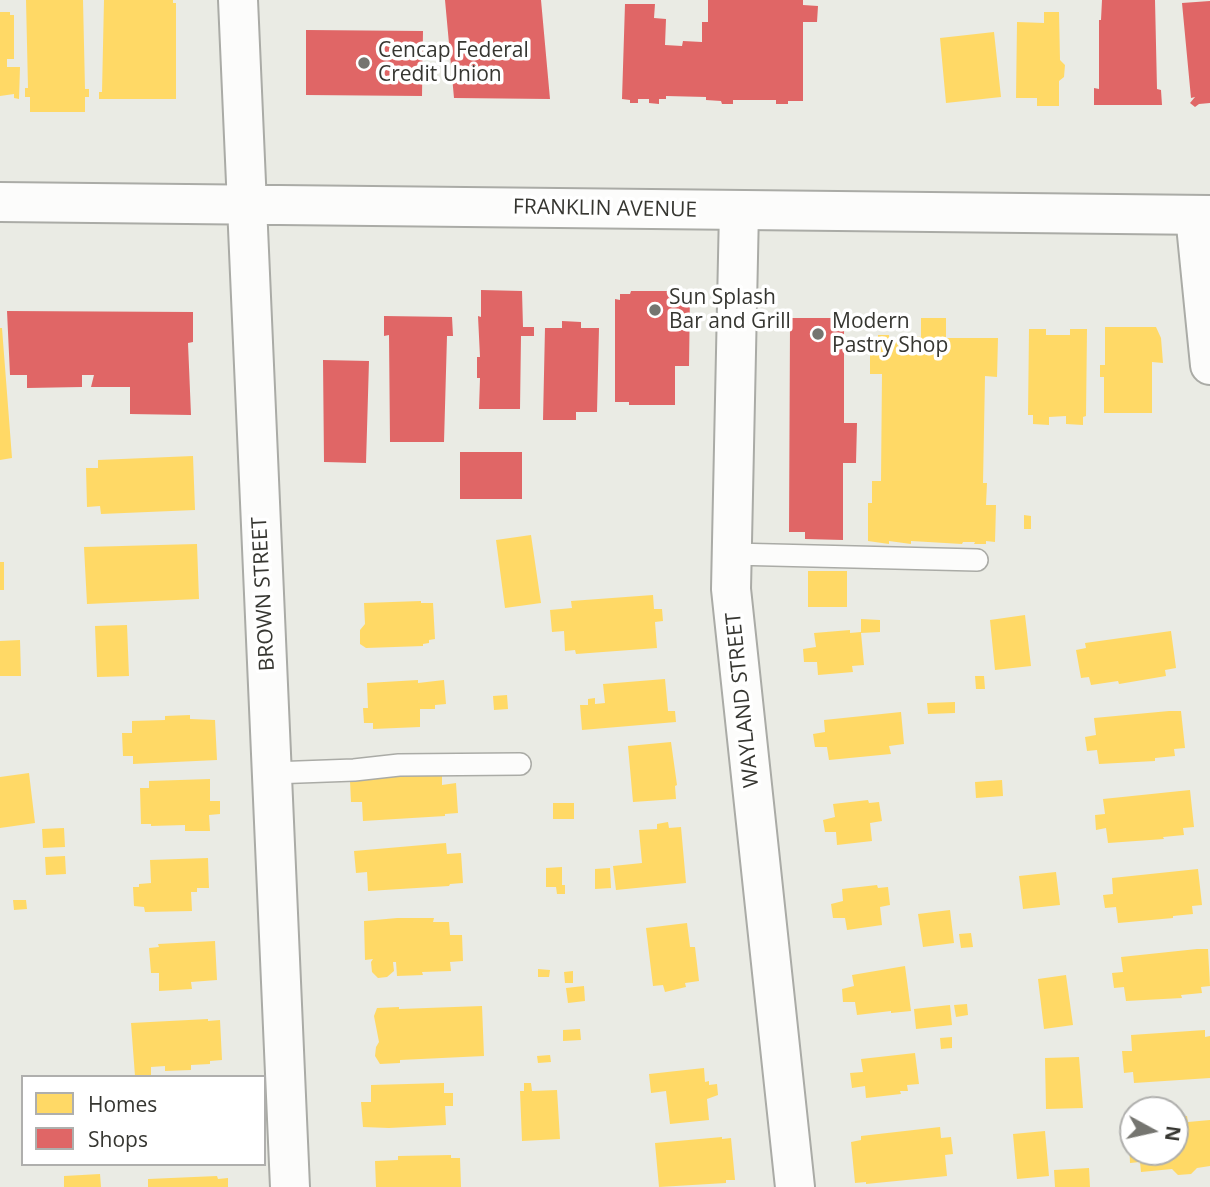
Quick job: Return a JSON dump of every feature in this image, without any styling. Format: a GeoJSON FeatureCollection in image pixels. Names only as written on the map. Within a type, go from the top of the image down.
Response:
{"type":"FeatureCollection","features":[{"type":"Feature","properties":{"kind":"main road","name":"BROWN STREET"},"geometry":{"type":"LineString","coordinates":[[238,0],[290,1187]]}},
{"type":"Feature","properties":{"kind":"main road","name":"FRANKLIN AVENUE"},"geometry":{"type":"LineString","coordinates":[[0,202],[1203,215]]}},
{"type":"Feature","properties":{"kind":"main road","name":"WAYLAND STREET"},"geometry":{"type":"LineString","coordinates":[[739,210],[731,589],[795,1187]]}},
{"type":"Feature","properties":{"kind":"main road"},"geometry":{"type":"LineString","coordinates":[[1203,215],[1210,365]]}},
{"type":"Feature","properties":{"kind":"lane"},"geometry":{"type":"LineString","coordinates":[[732,554],[978,560]]}},
{"type":"Feature","properties":{"kind":"lane"},"geometry":{"type":"LineString","coordinates":[[272,773],[426,764],[520,764]]}},
{"type":"Feature","properties":{"kind":"building: Homes"},"geometry":{"type":"Polygon","coordinates":[[[26,0],[83,0],[85,89],[89,89],[89,97],[85,97],[85,112],[30,112],[30,97],[25,97],[25,88],[28,88],[26,0]]]}},
{"type":"Feature","properties":{"kind":"building: Homes"},"geometry":{"type":"Polygon","coordinates":[[[104,0],[173,0],[173,3],[176,3],[176,99],[99,99],[99,92],[102,92],[104,0]]]}},
{"type":"Feature","properties":{"kind":"building: Homes"},"geometry":{"type":"Polygon","coordinates":[[[0,12],[14,15],[14,59],[7,59],[7,67],[20,67],[19,99],[14,98],[14,94],[0,96],[0,12]]]}},
{"type":"Feature","properties":{"kind":"building: Homes"},"geometry":{"type":"Polygon","coordinates":[[[1044,12],[1059,12],[1060,60],[1065,65],[1064,77],[1059,81],[1059,106],[1037,106],[1037,98],[1016,98],[1017,22],[1044,23],[1044,12]]]}},
{"type":"Feature","properties":{"kind":"building: Homes"},"geometry":{"type":"Polygon","coordinates":[[[994,32],[1001,97],[946,103],[940,38],[994,32]]]}},
{"type":"Feature","properties":{"kind":"building: Homes"},"geometry":{"type":"Polygon","coordinates":[[[921,318],[946,318],[946,338],[998,338],[997,377],[985,376],[983,483],[987,483],[986,505],[996,505],[995,542],[962,544],[911,541],[911,544],[889,541],[889,544],[868,541],[868,503],[872,503],[872,481],[881,481],[882,374],[870,374],[870,338],[878,338],[878,335],[889,335],[889,338],[905,338],[905,335],[921,337],[921,318]]]}},
{"type":"Feature","properties":{"kind":"building: Homes"},"geometry":{"type":"Polygon","coordinates":[[[1105,327],[1156,327],[1161,338],[1163,363],[1152,362],[1152,413],[1104,413],[1104,377],[1100,377],[1100,365],[1105,365],[1105,327]]]}},
{"type":"Feature","properties":{"kind":"building: Homes"},"geometry":{"type":"Polygon","coordinates":[[[0,328],[12,458],[0,460],[0,328]]]}},
{"type":"Feature","properties":{"kind":"building: Homes"},"geometry":{"type":"Polygon","coordinates":[[[1029,329],[1046,329],[1046,335],[1070,335],[1070,329],[1087,329],[1086,416],[1083,417],[1083,425],[1066,424],[1066,416],[1049,417],[1049,425],[1033,424],[1033,415],[1028,415],[1029,329]]]}},
{"type":"Feature","properties":{"kind":"building: Homes"},"geometry":{"type":"Polygon","coordinates":[[[193,456],[195,510],[101,514],[100,506],[87,507],[86,468],[98,468],[98,460],[193,456]]]}},
{"type":"Feature","properties":{"kind":"building: Homes"},"geometry":{"type":"Polygon","coordinates":[[[1024,515],[1031,516],[1031,529],[1024,529],[1024,515]]]}},
{"type":"Feature","properties":{"kind":"building: Homes"},"geometry":{"type":"Polygon","coordinates":[[[531,535],[541,603],[505,608],[496,540],[531,535]]]}},
{"type":"Feature","properties":{"kind":"building: Homes"},"geometry":{"type":"Polygon","coordinates":[[[197,544],[199,599],[87,604],[84,547],[197,544]]]}},
{"type":"Feature","properties":{"kind":"building: Homes"},"geometry":{"type":"Polygon","coordinates":[[[0,562],[4,562],[4,590],[0,590],[0,562]]]}},
{"type":"Feature","properties":{"kind":"building: Homes"},"geometry":{"type":"Polygon","coordinates":[[[808,571],[847,571],[847,607],[808,607],[808,571]]]}},
{"type":"Feature","properties":{"kind":"building: Homes"},"geometry":{"type":"Polygon","coordinates":[[[653,595],[654,609],[662,609],[663,621],[655,622],[657,648],[576,654],[575,650],[565,651],[564,631],[552,632],[550,610],[572,608],[571,601],[653,595]]]}},
{"type":"Feature","properties":{"kind":"building: Homes"},"geometry":{"type":"Polygon","coordinates":[[[364,603],[433,603],[435,639],[429,640],[429,643],[423,646],[366,648],[360,644],[360,630],[365,624],[364,603]]]}},
{"type":"Feature","properties":{"kind":"building: Homes"},"geometry":{"type":"Polygon","coordinates":[[[1025,615],[1031,666],[995,670],[990,620],[1025,615]]]}},
{"type":"Feature","properties":{"kind":"building: Homes"},"geometry":{"type":"Polygon","coordinates":[[[861,619],[880,620],[880,632],[861,633],[864,665],[852,666],[853,672],[818,675],[817,662],[804,662],[803,649],[816,647],[814,633],[850,630],[850,633],[861,632],[861,619]]]}},
{"type":"Feature","properties":{"kind":"building: Homes"},"geometry":{"type":"Polygon","coordinates":[[[127,625],[129,676],[97,677],[95,626],[127,625]]]}},
{"type":"Feature","properties":{"kind":"building: Homes"},"geometry":{"type":"Polygon","coordinates":[[[1171,631],[1176,668],[1165,670],[1166,676],[1119,684],[1118,681],[1091,685],[1089,677],[1081,678],[1076,650],[1086,648],[1085,643],[1171,631]]]}},
{"type":"Feature","properties":{"kind":"building: Homes"},"geometry":{"type":"Polygon","coordinates":[[[20,640],[21,676],[0,676],[0,641],[20,640]]]}},
{"type":"Feature","properties":{"kind":"building: Homes"},"geometry":{"type":"Polygon","coordinates":[[[975,676],[984,676],[985,689],[976,689],[975,676]]]}},
{"type":"Feature","properties":{"kind":"building: Homes"},"geometry":{"type":"Polygon","coordinates":[[[665,679],[668,711],[675,711],[676,722],[582,730],[580,705],[588,705],[588,699],[595,698],[595,704],[605,703],[603,684],[665,679]]]}},
{"type":"Feature","properties":{"kind":"building: Homes"},"geometry":{"type":"Polygon","coordinates":[[[418,680],[418,683],[444,680],[446,704],[435,705],[435,709],[420,709],[420,727],[373,729],[373,723],[364,723],[363,708],[368,708],[367,683],[418,680]]]}},
{"type":"Feature","properties":{"kind":"building: Homes"},"geometry":{"type":"Polygon","coordinates":[[[507,695],[508,709],[494,710],[493,696],[507,695]]]}},
{"type":"Feature","properties":{"kind":"building: Homes"},"geometry":{"type":"Polygon","coordinates":[[[955,702],[955,713],[928,714],[927,703],[955,702]]]}},
{"type":"Feature","properties":{"kind":"building: Homes"},"geometry":{"type":"Polygon","coordinates":[[[1181,711],[1185,748],[1174,749],[1175,756],[1155,758],[1155,761],[1099,764],[1097,750],[1087,751],[1085,737],[1096,735],[1094,718],[1181,711]]]}},
{"type":"Feature","properties":{"kind":"building: Homes"},"geometry":{"type":"Polygon","coordinates":[[[901,712],[904,744],[889,746],[891,754],[829,760],[827,747],[815,747],[813,734],[825,732],[824,720],[901,712]]]}},
{"type":"Feature","properties":{"kind":"building: Homes"},"geometry":{"type":"Polygon","coordinates":[[[190,715],[190,719],[215,720],[217,760],[133,764],[133,756],[123,756],[122,733],[132,733],[132,721],[165,720],[165,716],[190,715]]]}},
{"type":"Feature","properties":{"kind":"building: Homes"},"geometry":{"type":"Polygon","coordinates":[[[671,742],[677,785],[676,799],[633,802],[628,746],[671,742]]]}},
{"type":"Feature","properties":{"kind":"building: Homes"},"geometry":{"type":"Polygon","coordinates":[[[29,773],[35,823],[0,828],[0,777],[29,773]]]}},
{"type":"Feature","properties":{"kind":"building: Homes"},"geometry":{"type":"Polygon","coordinates":[[[442,774],[442,785],[456,783],[458,813],[363,821],[362,802],[351,802],[350,781],[361,781],[361,778],[442,774]]]}},
{"type":"Feature","properties":{"kind":"building: Homes"},"geometry":{"type":"Polygon","coordinates":[[[210,779],[210,801],[220,801],[220,814],[209,815],[210,831],[185,831],[185,825],[141,824],[140,788],[149,788],[149,781],[210,779]]]}},
{"type":"Feature","properties":{"kind":"building: Homes"},"geometry":{"type":"Polygon","coordinates":[[[1002,780],[1003,796],[976,798],[975,782],[1002,780]]]}},
{"type":"Feature","properties":{"kind":"building: Homes"},"geometry":{"type":"Polygon","coordinates":[[[1190,790],[1194,827],[1183,828],[1184,835],[1108,843],[1106,828],[1096,830],[1095,815],[1105,814],[1103,799],[1190,790]]]}},
{"type":"Feature","properties":{"kind":"building: Homes"},"geometry":{"type":"Polygon","coordinates":[[[868,800],[869,803],[879,802],[882,821],[870,823],[872,841],[837,845],[836,832],[825,832],[823,820],[835,817],[833,804],[868,800]]]}},
{"type":"Feature","properties":{"kind":"building: Homes"},"geometry":{"type":"Polygon","coordinates":[[[553,803],[574,803],[574,819],[553,819],[553,803]]]}},
{"type":"Feature","properties":{"kind":"building: Homes"},"geometry":{"type":"Polygon","coordinates":[[[668,822],[669,828],[681,827],[686,883],[616,890],[613,866],[642,863],[639,830],[657,829],[657,824],[668,822]]]}},
{"type":"Feature","properties":{"kind":"building: Homes"},"geometry":{"type":"Polygon","coordinates":[[[64,828],[65,847],[43,848],[42,829],[64,828]]]}},
{"type":"Feature","properties":{"kind":"building: Homes"},"geometry":{"type":"Polygon","coordinates":[[[446,843],[447,854],[461,853],[463,883],[368,891],[367,872],[356,873],[354,851],[446,843]]]}},
{"type":"Feature","properties":{"kind":"building: Homes"},"geometry":{"type":"Polygon","coordinates":[[[65,856],[66,874],[46,875],[45,857],[65,856]]]}},
{"type":"Feature","properties":{"kind":"building: Homes"},"geometry":{"type":"Polygon","coordinates":[[[208,858],[209,888],[197,888],[197,892],[191,892],[192,911],[145,912],[144,907],[134,906],[133,887],[151,883],[150,860],[208,858]]]}},
{"type":"Feature","properties":{"kind":"building: Homes"},"geometry":{"type":"Polygon","coordinates":[[[562,867],[565,894],[557,894],[556,887],[546,887],[546,868],[562,867]]]}},
{"type":"Feature","properties":{"kind":"building: Homes"},"geometry":{"type":"Polygon","coordinates":[[[610,868],[611,888],[595,889],[595,869],[610,868]]]}},
{"type":"Feature","properties":{"kind":"building: Homes"},"geometry":{"type":"Polygon","coordinates":[[[1198,869],[1202,905],[1192,906],[1193,914],[1118,923],[1116,907],[1105,908],[1103,895],[1113,894],[1112,878],[1198,869]]]}},
{"type":"Feature","properties":{"kind":"building: Homes"},"geometry":{"type":"Polygon","coordinates":[[[1056,872],[1060,905],[1023,909],[1019,876],[1056,872]]]}},
{"type":"Feature","properties":{"kind":"building: Homes"},"geometry":{"type":"Polygon","coordinates":[[[877,885],[878,888],[888,887],[890,905],[880,907],[882,925],[847,930],[845,918],[833,918],[831,904],[843,901],[842,889],[877,885]]]}},
{"type":"Feature","properties":{"kind":"building: Homes"},"geometry":{"type":"Polygon","coordinates":[[[13,900],[26,900],[27,909],[14,910],[13,900]]]}},
{"type":"Feature","properties":{"kind":"building: Homes"},"geometry":{"type":"Polygon","coordinates":[[[950,910],[954,943],[923,947],[918,914],[950,910]]]}},
{"type":"Feature","properties":{"kind":"building: Homes"},"geometry":{"type":"Polygon","coordinates":[[[434,918],[433,922],[449,922],[450,935],[462,935],[463,961],[450,962],[451,971],[397,976],[396,962],[393,962],[394,971],[387,977],[378,978],[372,972],[373,959],[365,960],[364,921],[434,918]]]}},
{"type":"Feature","properties":{"kind":"building: Homes"},"geometry":{"type":"Polygon","coordinates":[[[687,923],[690,947],[695,947],[699,981],[685,983],[686,987],[665,992],[663,985],[653,986],[646,928],[687,923]]]}},
{"type":"Feature","properties":{"kind":"building: Homes"},"geometry":{"type":"Polygon","coordinates":[[[971,933],[973,947],[961,948],[959,934],[971,933]]]}},
{"type":"Feature","properties":{"kind":"building: Homes"},"geometry":{"type":"Polygon","coordinates":[[[215,941],[217,980],[191,982],[192,989],[159,991],[159,973],[151,973],[149,948],[159,947],[158,944],[215,941]]]}},
{"type":"Feature","properties":{"kind":"building: Homes"},"geometry":{"type":"Polygon","coordinates":[[[1208,949],[1210,986],[1201,987],[1202,993],[1181,995],[1182,998],[1126,1001],[1124,987],[1114,988],[1112,973],[1123,972],[1121,957],[1208,949]]]}},
{"type":"Feature","properties":{"kind":"building: Homes"},"geometry":{"type":"Polygon","coordinates":[[[905,966],[911,1011],[857,1015],[855,1002],[843,1002],[842,989],[854,986],[852,975],[905,966]]]}},
{"type":"Feature","properties":{"kind":"building: Homes"},"geometry":{"type":"Polygon","coordinates":[[[538,969],[550,970],[549,977],[538,977],[538,969]]]}},
{"type":"Feature","properties":{"kind":"building: Homes"},"geometry":{"type":"Polygon","coordinates":[[[573,971],[573,983],[565,983],[564,972],[573,971]]]}},
{"type":"Feature","properties":{"kind":"building: Homes"},"geometry":{"type":"Polygon","coordinates":[[[1066,975],[1073,1025],[1044,1029],[1038,979],[1066,975]]]}},
{"type":"Feature","properties":{"kind":"building: Homes"},"geometry":{"type":"Polygon","coordinates":[[[584,986],[585,1001],[568,1003],[566,988],[584,986]]]}},
{"type":"Feature","properties":{"kind":"building: Homes"},"geometry":{"type":"Polygon","coordinates":[[[967,1004],[968,1015],[956,1017],[954,1005],[967,1004]]]}},
{"type":"Feature","properties":{"kind":"building: Homes"},"geometry":{"type":"Polygon","coordinates":[[[950,1005],[952,1025],[916,1029],[914,1009],[950,1005]]]}},
{"type":"Feature","properties":{"kind":"building: Homes"},"geometry":{"type":"Polygon","coordinates":[[[482,1006],[484,1056],[400,1060],[400,1063],[380,1064],[375,1056],[379,1042],[374,1016],[377,1008],[482,1006]]]}},
{"type":"Feature","properties":{"kind":"building: Homes"},"geometry":{"type":"Polygon","coordinates":[[[220,1020],[222,1060],[191,1065],[191,1070],[165,1071],[165,1066],[151,1067],[151,1075],[135,1075],[131,1023],[220,1020]]]}},
{"type":"Feature","properties":{"kind":"building: Homes"},"geometry":{"type":"Polygon","coordinates":[[[580,1029],[581,1040],[563,1041],[563,1030],[580,1029]]]}},
{"type":"Feature","properties":{"kind":"building: Homes"},"geometry":{"type":"Polygon","coordinates":[[[1205,1030],[1205,1037],[1210,1036],[1210,1078],[1134,1083],[1133,1072],[1124,1073],[1122,1051],[1132,1051],[1131,1035],[1205,1030]]]}},
{"type":"Feature","properties":{"kind":"building: Homes"},"geometry":{"type":"Polygon","coordinates":[[[952,1037],[952,1048],[941,1049],[940,1038],[952,1037]]]}},
{"type":"Feature","properties":{"kind":"building: Homes"},"geometry":{"type":"Polygon","coordinates":[[[915,1053],[919,1084],[907,1085],[908,1091],[866,1098],[865,1086],[852,1088],[850,1073],[863,1072],[861,1059],[915,1053]]]}},
{"type":"Feature","properties":{"kind":"building: Homes"},"geometry":{"type":"Polygon","coordinates":[[[550,1055],[551,1062],[538,1063],[537,1056],[550,1055]]]}},
{"type":"Feature","properties":{"kind":"building: Homes"},"geometry":{"type":"Polygon","coordinates":[[[1079,1057],[1083,1108],[1046,1109],[1045,1058],[1079,1057]]]}},
{"type":"Feature","properties":{"kind":"building: Homes"},"geometry":{"type":"Polygon","coordinates":[[[704,1068],[705,1082],[709,1081],[709,1085],[717,1084],[718,1095],[707,1099],[709,1120],[670,1124],[666,1091],[651,1093],[649,1074],[704,1068]]]}},
{"type":"Feature","properties":{"kind":"building: Homes"},"geometry":{"type":"Polygon","coordinates":[[[444,1083],[444,1093],[453,1093],[453,1106],[445,1106],[446,1125],[363,1127],[361,1102],[371,1102],[371,1085],[444,1083]]]}},
{"type":"Feature","properties":{"kind":"building: Homes"},"geometry":{"type":"Polygon","coordinates":[[[524,1083],[531,1083],[532,1091],[557,1090],[560,1139],[522,1141],[520,1091],[524,1091],[524,1083]]]}},
{"type":"Feature","properties":{"kind":"building: Homes"},"geometry":{"type":"Polygon","coordinates":[[[1210,1120],[1210,1166],[1197,1168],[1191,1174],[1178,1175],[1172,1169],[1141,1172],[1140,1166],[1189,1166],[1189,1122],[1210,1120]]]}},
{"type":"Feature","properties":{"kind":"building: Homes"},"geometry":{"type":"Polygon","coordinates":[[[940,1127],[941,1138],[951,1137],[953,1154],[945,1155],[947,1176],[855,1183],[851,1142],[861,1140],[861,1136],[940,1127]]]}},
{"type":"Feature","properties":{"kind":"building: Homes"},"geometry":{"type":"Polygon","coordinates":[[[1045,1131],[1049,1176],[1017,1179],[1013,1134],[1045,1131]]]}},
{"type":"Feature","properties":{"kind":"building: Homes"},"geometry":{"type":"Polygon","coordinates":[[[731,1138],[735,1180],[726,1180],[726,1183],[659,1187],[655,1143],[731,1138]]]}},
{"type":"Feature","properties":{"kind":"building: Homes"},"geometry":{"type":"Polygon","coordinates":[[[451,1155],[451,1158],[460,1158],[461,1187],[376,1187],[375,1161],[398,1160],[398,1156],[451,1155]]]}},
{"type":"Feature","properties":{"kind":"building: Homes"},"geometry":{"type":"Polygon","coordinates":[[[1089,1168],[1090,1187],[1055,1187],[1054,1170],[1089,1168]]]}},
{"type":"Feature","properties":{"kind":"building: Homes"},"geometry":{"type":"Polygon","coordinates":[[[100,1174],[101,1187],[64,1187],[64,1176],[100,1174]]]}},
{"type":"Feature","properties":{"kind":"building: Homes"},"geometry":{"type":"Polygon","coordinates":[[[217,1176],[218,1179],[228,1178],[228,1187],[148,1187],[148,1179],[217,1176]]]}},
{"type":"Feature","properties":{"kind":"building: Shops"},"geometry":{"type":"Polygon","coordinates":[[[445,0],[541,0],[550,99],[454,98],[445,0]]]}},
{"type":"Feature","properties":{"kind":"building: Shops"},"geometry":{"type":"Polygon","coordinates":[[[708,0],[803,0],[803,5],[818,6],[817,22],[803,22],[803,101],[776,104],[776,100],[733,100],[733,104],[722,104],[721,101],[706,100],[706,97],[666,96],[666,99],[659,99],[659,104],[649,103],[649,99],[638,99],[638,103],[630,103],[630,100],[622,99],[625,4],[655,4],[654,18],[666,19],[665,45],[682,46],[683,41],[702,42],[702,22],[708,22],[708,0]]]}},
{"type":"Feature","properties":{"kind":"building: Shops"},"geometry":{"type":"Polygon","coordinates":[[[1102,0],[1155,0],[1157,89],[1161,90],[1162,105],[1094,105],[1094,88],[1099,89],[1099,20],[1102,0]]]}},
{"type":"Feature","properties":{"kind":"building: Shops"},"geometry":{"type":"Polygon","coordinates":[[[1210,1],[1210,103],[1195,107],[1190,103],[1195,97],[1191,98],[1182,3],[1210,1]]]}},
{"type":"Feature","properties":{"kind":"building: Shops","name":"Cencap Federal Credit Union"},"geometry":{"type":"Polygon","coordinates":[[[306,30],[423,31],[422,96],[306,95],[306,30]]]}},
{"type":"Feature","properties":{"kind":"building: Shops"},"geometry":{"type":"Polygon","coordinates":[[[481,290],[522,291],[523,327],[534,327],[534,336],[521,336],[520,409],[479,409],[480,378],[477,378],[477,357],[480,357],[478,316],[481,317],[481,290]]]}},
{"type":"Feature","properties":{"kind":"building: Shops"},"geometry":{"type":"Polygon","coordinates":[[[631,291],[690,293],[689,366],[675,366],[675,405],[629,405],[629,402],[615,402],[615,299],[620,300],[620,294],[630,294],[631,291]]]}},
{"type":"Feature","properties":{"kind":"building: Shops"},"geometry":{"type":"Polygon","coordinates":[[[7,311],[193,312],[193,342],[188,343],[191,415],[130,414],[130,387],[91,387],[94,375],[82,375],[82,387],[27,388],[27,375],[10,375],[7,311]]]}},
{"type":"Feature","properties":{"kind":"building: Shops"},"geometry":{"type":"Polygon","coordinates":[[[384,316],[452,317],[453,336],[447,336],[444,442],[390,442],[389,335],[384,336],[384,316]]]}},
{"type":"Feature","properties":{"kind":"building: Shops"},"geometry":{"type":"Polygon","coordinates":[[[792,318],[844,318],[844,423],[857,423],[856,463],[843,463],[843,540],[805,539],[805,532],[789,532],[792,318]]]}},
{"type":"Feature","properties":{"kind":"building: Shops"},"geometry":{"type":"Polygon","coordinates":[[[562,321],[581,322],[581,328],[599,328],[597,412],[576,412],[576,420],[543,420],[545,328],[562,328],[562,321]]]}},
{"type":"Feature","properties":{"kind":"building: Shops"},"geometry":{"type":"Polygon","coordinates":[[[323,360],[369,361],[366,463],[324,462],[323,360]]]}},
{"type":"Feature","properties":{"kind":"building: Shops"},"geometry":{"type":"Polygon","coordinates":[[[460,452],[522,452],[522,499],[460,499],[460,452]]]}},
{"type":"Feature","properties":{"kind":"place","name":"Cencap Federal Credit Union"},"geometry":{"type":"Point","coordinates":[364,63]}},
{"type":"Feature","properties":{"kind":"place","name":"Sun Splash Bar and Grill"},"geometry":{"type":"Point","coordinates":[655,310]}},
{"type":"Feature","properties":{"kind":"place","name":"Modern Pastry Shop"},"geometry":{"type":"Point","coordinates":[818,334]}}]}
